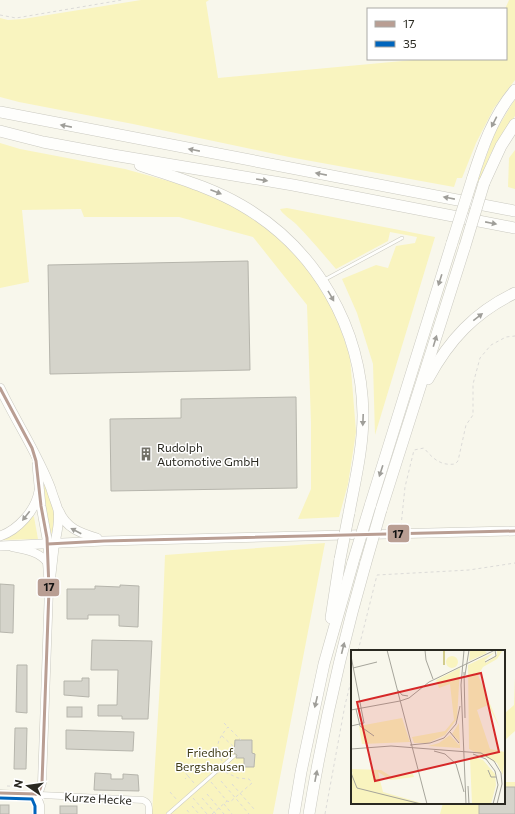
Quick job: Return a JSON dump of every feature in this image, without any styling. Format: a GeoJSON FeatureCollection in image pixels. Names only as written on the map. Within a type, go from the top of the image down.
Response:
{"type":"FeatureCollection","features":[{"type":"Feature","properties":{"kind":"highway"},"geometry":{"type":"LineString","coordinates":[[324,664],[370,506],[472,180],[488,133],[498,113],[515,90]]}},
{"type":"Feature","properties":{"kind":"highway"},"geometry":{"type":"LineString","coordinates":[[0,107],[14,116]]}},
{"type":"Feature","properties":{"kind":"highway"},"geometry":{"type":"LineString","coordinates":[[0,112],[14,116],[515,211]]}},
{"type":"Feature","properties":{"kind":"highway"},"geometry":{"type":"LineString","coordinates":[[309,814],[338,666],[381,510],[484,183],[502,146],[515,124]]}},
{"type":"Feature","properties":{"kind":"highway"},"geometry":{"type":"LineString","coordinates":[[0,131],[43,142],[293,185],[515,228]]}},
{"type":"Feature","properties":{"kind":"highway"},"geometry":{"type":"LineString","coordinates":[[113,155],[220,194],[241,204],[278,231],[295,247],[322,281],[336,303],[353,346],[362,392],[362,438],[340,559],[324,664],[294,814]]}},
{"type":"Feature","properties":{"kind":"highway"},"geometry":{"type":"LineString","coordinates":[[415,405],[434,368],[450,343],[476,318],[515,293]]}},
{"type":"Feature","properties":{"kind":"main road"},"geometry":{"type":"LineString","coordinates":[[0,388],[38,459],[63,520],[69,527],[76,531],[104,541]]}},
{"type":"Feature","properties":{"kind":"main road"},"geometry":{"type":"LineString","coordinates":[[32,448],[38,470],[39,486],[51,543]]}},
{"type":"Feature","properties":{"kind":"main road"},"geometry":{"type":"LineString","coordinates":[[0,536],[12,530],[22,522],[30,511],[38,494],[39,486]]}},
{"type":"Feature","properties":{"kind":"main road"},"geometry":{"type":"LineString","coordinates":[[51,543],[58,519],[58,509]]}},
{"type":"Feature","properties":{"kind":"main road"},"geometry":{"type":"LineString","coordinates":[[2,546],[104,541],[515,531]]}},
{"type":"Feature","properties":{"kind":"street"},"geometry":{"type":"LineString","coordinates":[[36,794],[42,783],[42,715],[49,589],[47,562],[51,543]]}},
{"type":"Feature","properties":{"kind":"street"},"geometry":{"type":"LineString","coordinates":[[49,589],[52,576],[51,543]]}},
{"type":"Feature","properties":{"kind":"street"},"geometry":{"type":"LineString","coordinates":[[2,546],[35,552],[47,562]]}},
{"type":"Feature","properties":{"kind":"street"},"geometry":{"type":"LineString","coordinates":[[0,793],[36,794]]}},
{"type":"Feature","properties":{"kind":"street"},"geometry":{"type":"LineString","coordinates":[[36,794],[40,804],[40,814]]}},
{"type":"Feature","properties":{"kind":"street","name":"Kurze Hecke"},"geometry":{"type":"LineString","coordinates":[[36,794],[46,796],[143,800],[149,805],[149,814]]}},
{"type":"Feature","properties":{"kind":"lane"},"geometry":{"type":"LineString","coordinates":[[322,281],[402,238]]}},
{"type":"Feature","properties":{"kind":"lane"},"geometry":{"type":"LineString","coordinates":[[168,814],[234,756]]}},
{"type":"Feature","properties":{"kind":"path"},"geometry":{"type":"LineString","coordinates":[[0,15],[16,18],[122,0]]}},
{"type":"Feature","properties":{"kind":"path"},"geometry":{"type":"LineString","coordinates":[[401,534],[405,487],[414,450],[424,448],[431,457],[441,463],[455,464],[458,460],[466,425],[473,415],[473,384],[480,358],[491,344],[515,336]]}},
{"type":"Feature","properties":{"kind":"path"},"geometry":{"type":"LineString","coordinates":[[358,650],[377,575],[469,570],[515,564]]}},
{"type":"Feature","properties":{"kind":"path"},"geometry":{"type":"LineString","coordinates":[[325,814],[345,705],[351,681]]}},
{"type":"Feature","properties":{"kind":"path"},"geometry":{"type":"LineString","coordinates":[[224,723],[241,740]]}},
{"type":"Feature","properties":{"kind":"path"},"geometry":{"type":"LineString","coordinates":[[225,765],[218,753],[217,747],[222,735],[228,727]]}},
{"type":"Feature","properties":{"kind":"path"},"geometry":{"type":"LineString","coordinates":[[222,735],[235,748]]}},
{"type":"Feature","properties":{"kind":"path"},"geometry":{"type":"LineString","coordinates":[[174,766],[177,763],[198,788]]}},
{"type":"Feature","properties":{"kind":"path"},"geometry":{"type":"LineString","coordinates":[[212,814],[227,801],[230,802],[252,783],[249,779],[238,778],[220,769]]}},
{"type":"Feature","properties":{"kind":"path"},"geometry":{"type":"LineString","coordinates":[[185,779],[188,776]]}},
{"type":"Feature","properties":{"kind":"path"},"geometry":{"type":"LineString","coordinates":[[208,779],[227,801]]}},
{"type":"Feature","properties":{"kind":"path"},"geometry":{"type":"LineString","coordinates":[[221,782],[249,814]]}},
{"type":"Feature","properties":{"kind":"path"},"geometry":{"type":"LineString","coordinates":[[232,784],[254,809]]}},
{"type":"Feature","properties":{"kind":"path"},"geometry":{"type":"LineString","coordinates":[[170,792],[180,804]]}},
{"type":"Feature","properties":{"kind":"path"},"geometry":{"type":"LineString","coordinates":[[207,794],[224,814]]}},
{"type":"Feature","properties":{"kind":"path"},"geometry":{"type":"LineString","coordinates":[[190,795],[207,814]]}},
{"type":"Feature","properties":{"kind":"path"},"geometry":{"type":"LineString","coordinates":[[202,798],[216,814]]}},
{"type":"Feature","properties":{"kind":"path"},"geometry":{"type":"LineString","coordinates":[[223,804],[232,814]]}},
{"type":"Feature","properties":{"kind":"path"},"geometry":{"type":"LineString","coordinates":[[192,806],[199,814]]}},
{"type":"Feature","properties":{"kind":"path"},"geometry":{"type":"LineString","coordinates":[[187,810],[190,814]]}},
{"type":"Feature","properties":{"kind":"green space"},"geometry":{"type":"Polygon","coordinates":[[[141,0],[209,0],[206,2],[218,78],[413,60],[507,60],[507,8],[505,8],[509,0],[515,0],[515,80],[494,108],[476,143],[462,178],[457,178],[454,187],[289,157],[0,97],[0,18],[8,20],[23,19],[141,0]]]}},
{"type":"Feature","properties":{"kind":"green space"},"geometry":{"type":"Polygon","coordinates":[[[515,99],[515,116],[490,155],[479,182],[477,182],[495,132],[515,99]]]}},
{"type":"Feature","properties":{"kind":"green space"},"geometry":{"type":"Polygon","coordinates":[[[0,143],[20,149],[125,169],[201,190],[249,213],[276,233],[314,272],[335,312],[350,357],[356,432],[348,484],[339,517],[298,519],[311,489],[311,423],[307,305],[253,237],[179,217],[84,217],[81,209],[22,210],[29,282],[0,288],[0,143]]]}},
{"type":"Feature","properties":{"kind":"green space"},"geometry":{"type":"Polygon","coordinates":[[[515,150],[515,189],[508,187],[509,158],[515,150]]]}},
{"type":"Feature","properties":{"kind":"green space"},"geometry":{"type":"Polygon","coordinates":[[[287,208],[435,237],[375,435],[373,364],[357,313],[342,279],[376,265],[388,268],[396,246],[415,243],[417,237],[390,232],[388,241],[336,269],[301,229],[280,209],[287,208]]]}},
{"type":"Feature","properties":{"kind":"green space"},"geometry":{"type":"Polygon","coordinates":[[[44,482],[52,501],[55,515],[54,528],[51,534],[44,500],[44,482]]]}},
{"type":"Feature","properties":{"kind":"green space"},"geometry":{"type":"Polygon","coordinates":[[[32,514],[34,517],[38,539],[2,540],[32,514]]]}},
{"type":"Feature","properties":{"kind":"green space","name":"Friedhof Bergshausen"},"geometry":{"type":"Polygon","coordinates":[[[325,543],[273,814],[152,814],[160,682],[165,555],[325,543]]]}},
{"type":"Feature","properties":{"kind":"green space"},"geometry":{"type":"Polygon","coordinates":[[[515,677],[515,731],[505,740],[505,713],[514,705],[515,677]]]}},
{"type":"Feature","properties":{"kind":"green space"},"geometry":{"type":"Polygon","coordinates":[[[505,782],[515,782],[515,814],[440,814],[443,804],[505,804],[505,782]]]}},
{"type":"Feature","properties":{"kind":"building"},"geometry":{"type":"Polygon","coordinates":[[[248,261],[250,370],[50,374],[48,265],[248,261]]]}},
{"type":"Feature","properties":{"kind":"building"},"geometry":{"type":"Polygon","coordinates":[[[296,397],[297,488],[111,491],[110,419],[181,418],[181,399],[296,397]]]}},
{"type":"Feature","properties":{"kind":"building"},"geometry":{"type":"Polygon","coordinates":[[[0,584],[14,585],[13,633],[0,632],[0,584]]]}},
{"type":"Feature","properties":{"kind":"building"},"geometry":{"type":"Polygon","coordinates":[[[120,585],[139,586],[138,627],[119,626],[119,615],[88,615],[88,619],[67,619],[67,589],[95,589],[95,586],[120,587],[120,585]]]}},
{"type":"Feature","properties":{"kind":"building"},"geometry":{"type":"Polygon","coordinates":[[[92,640],[152,641],[148,719],[122,719],[122,716],[98,716],[98,705],[117,705],[118,670],[91,670],[92,640]]]}},
{"type":"Feature","properties":{"kind":"building"},"geometry":{"type":"Polygon","coordinates":[[[17,665],[27,665],[27,713],[16,712],[17,665]]]}},
{"type":"Feature","properties":{"kind":"building"},"geometry":{"type":"Polygon","coordinates":[[[82,678],[89,678],[89,697],[64,695],[64,681],[82,681],[82,678]]]}},
{"type":"Feature","properties":{"kind":"building"},"geometry":{"type":"Polygon","coordinates":[[[67,707],[82,707],[82,717],[67,717],[67,707]]]}},
{"type":"Feature","properties":{"kind":"building"},"geometry":{"type":"Polygon","coordinates":[[[15,728],[27,728],[26,769],[14,769],[15,728]]]}},
{"type":"Feature","properties":{"kind":"building"},"geometry":{"type":"Polygon","coordinates":[[[66,730],[134,732],[133,751],[66,749],[66,730]]]}},
{"type":"Feature","properties":{"kind":"building"},"geometry":{"type":"Polygon","coordinates":[[[235,740],[252,740],[252,753],[255,754],[254,767],[244,767],[244,758],[236,758],[237,755],[234,753],[235,740]]]}},
{"type":"Feature","properties":{"kind":"building"},"geometry":{"type":"Polygon","coordinates":[[[95,773],[111,774],[111,779],[123,779],[123,774],[138,775],[139,791],[94,790],[95,773]]]}},
{"type":"Feature","properties":{"kind":"building"},"geometry":{"type":"Polygon","coordinates":[[[505,787],[515,787],[515,814],[479,814],[479,804],[505,804],[505,787]]]}},
{"type":"Feature","properties":{"kind":"building"},"geometry":{"type":"Polygon","coordinates":[[[0,805],[9,805],[9,814],[0,814],[0,805]]]}},
{"type":"Feature","properties":{"kind":"building"},"geometry":{"type":"Polygon","coordinates":[[[60,806],[77,806],[77,814],[60,814],[60,806]]]}},
{"type":"Feature","properties":{"kind":"transit line","name":"17"},"geometry":{"type":"LineString","coordinates":[[0,388],[32,448],[36,461],[41,506],[47,538],[49,589],[42,783],[36,794]]}},
{"type":"Feature","properties":{"kind":"transit line","name":"17"},"geometry":{"type":"LineString","coordinates":[[48,544],[104,541],[515,531]]}},
{"type":"Feature","properties":{"kind":"transit line","name":"17"},"geometry":{"type":"LineString","coordinates":[[0,793],[36,794]]}},
{"type":"Feature","properties":{"kind":"transit line","name":"35"},"geometry":{"type":"LineString","coordinates":[[0,798],[32,799],[35,806],[35,814]]}},
{"type":"Feature","properties":{"kind":"place","name":"Rudolph Automotive GmbH"},"geometry":{"type":"Point","coordinates":[146,454]}}]}
